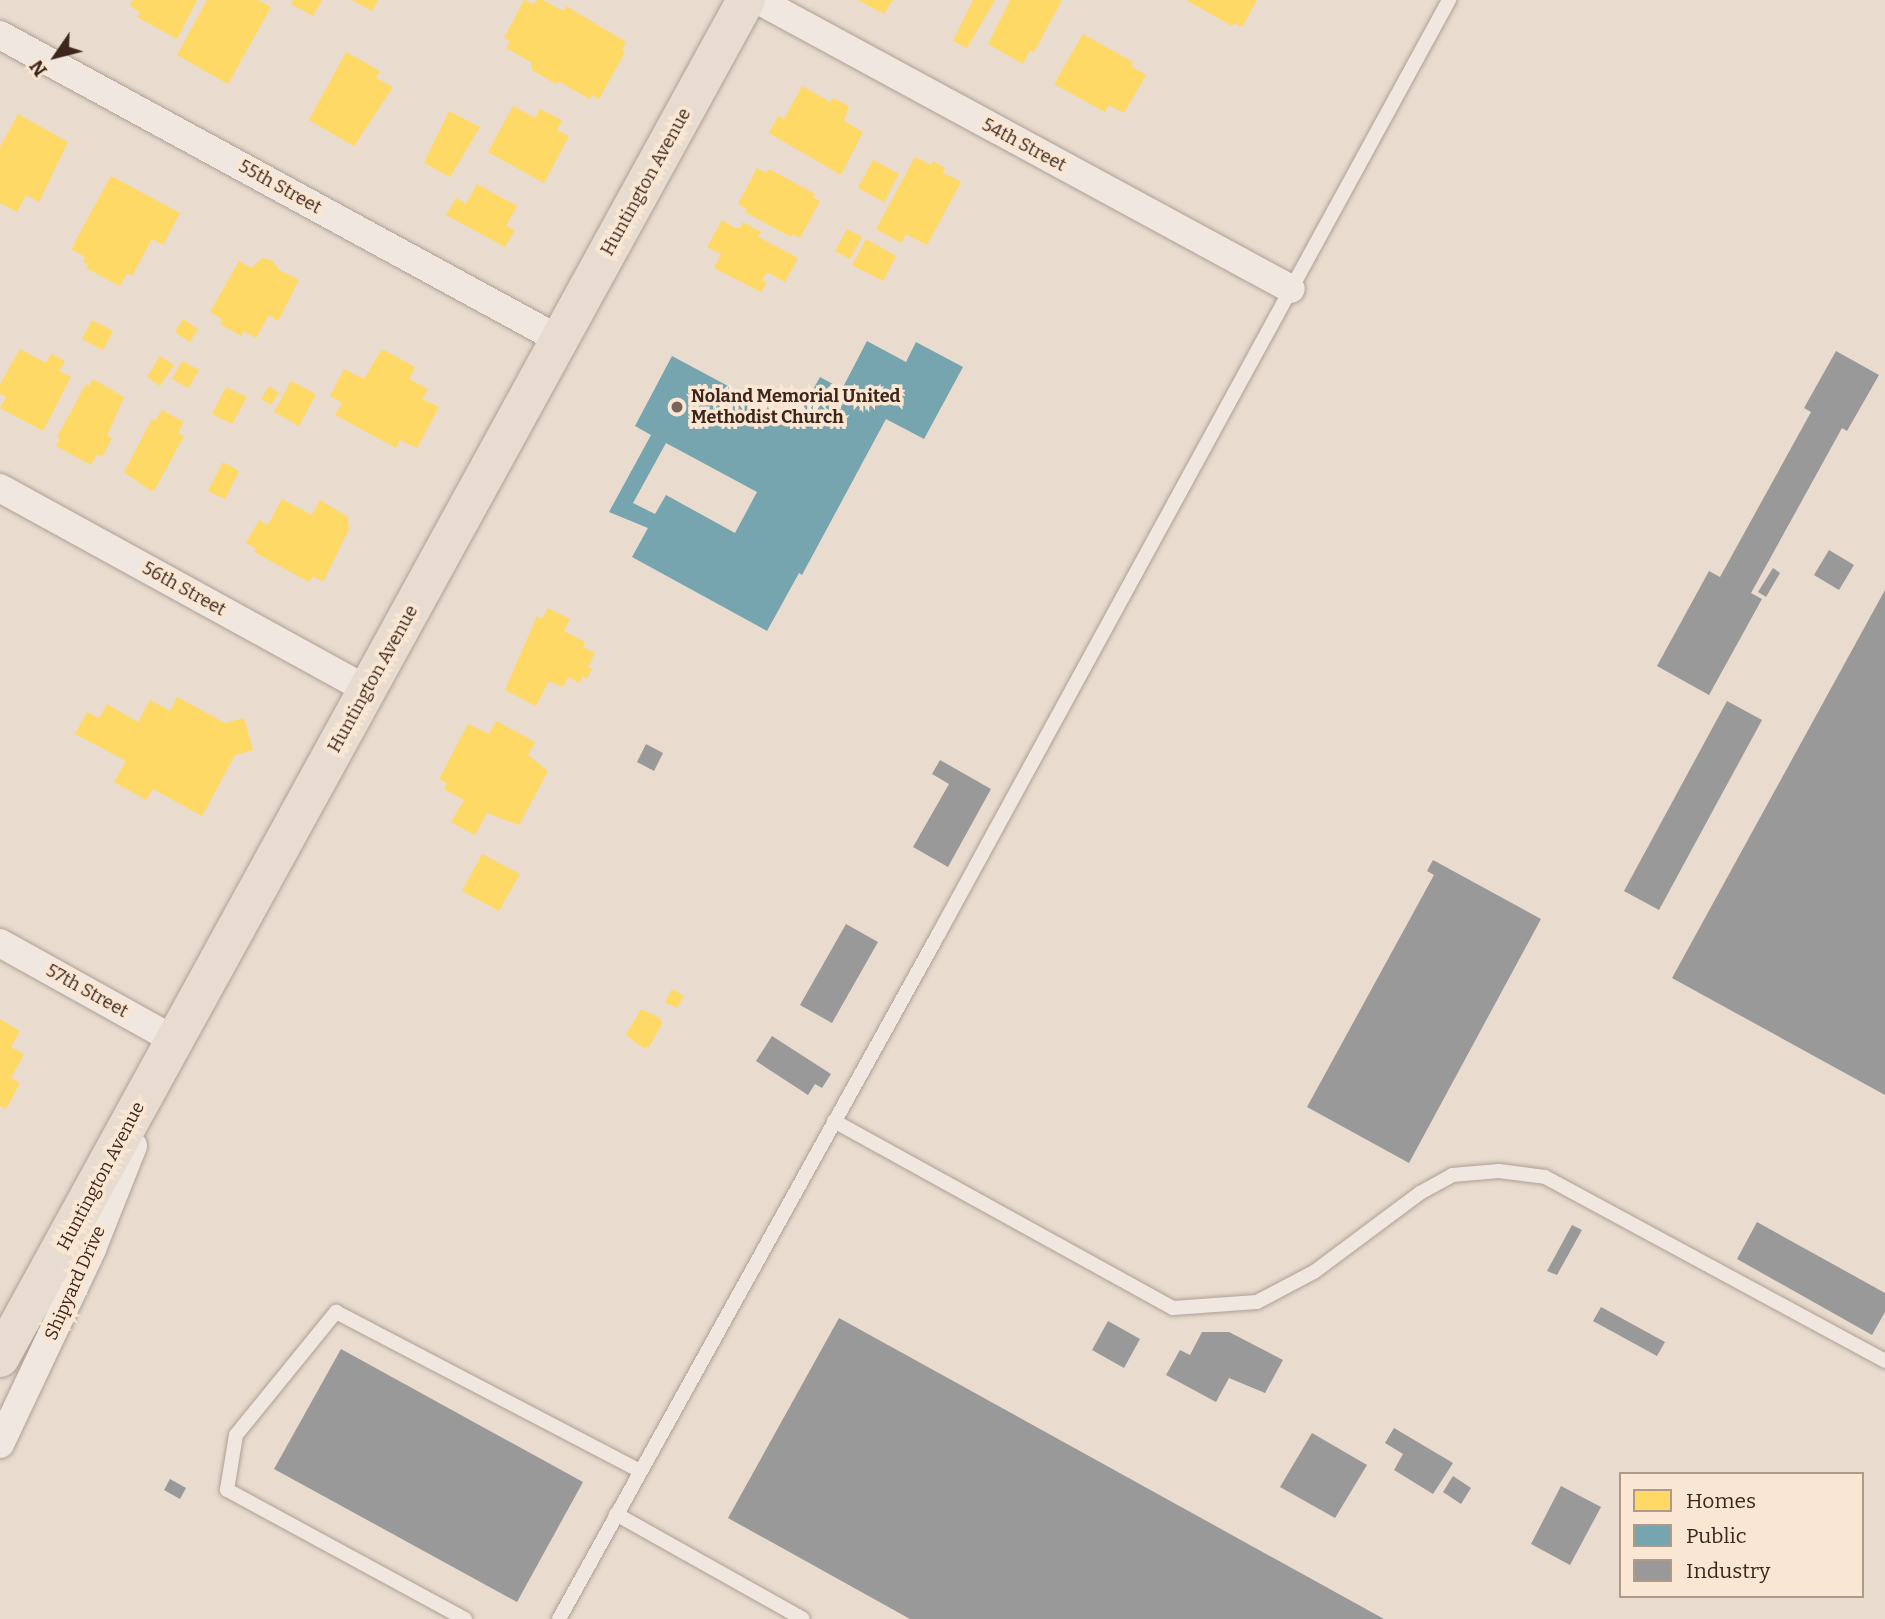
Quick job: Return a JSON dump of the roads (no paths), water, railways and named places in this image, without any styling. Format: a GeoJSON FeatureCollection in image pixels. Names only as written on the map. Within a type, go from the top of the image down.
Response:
{"type":"FeatureCollection","features":[{"type":"Feature","properties":{"kind":"main road","name":"Huntington Avenue"},"geometry":{"type":"LineString","coordinates":[[0,1358],[746,0]]}},
{"type":"Feature","properties":{"kind":"street","name":"54th Street"},"geometry":{"type":"LineString","coordinates":[[758,0],[1291,289]]}},
{"type":"Feature","properties":{"kind":"street","name":"55th Street"},"geometry":{"type":"LineString","coordinates":[[0,35],[560,340]]}},
{"type":"Feature","properties":{"kind":"street","name":"56th Street"},"geometry":{"type":"LineString","coordinates":[[0,488],[367,690]]}},
{"type":"Feature","properties":{"kind":"street","name":"57th Street"},"geometry":{"type":"LineString","coordinates":[[0,943],[174,1040]]}},
{"type":"Feature","properties":{"kind":"street","name":"Shipyard Drive"},"geometry":{"type":"LineString","coordinates":[[0,1444],[92,1249],[174,1040]]}},
{"type":"Feature","properties":{"kind":"lane"},"geometry":{"type":"LineString","coordinates":[[559,1619],[1449,0]]}},
{"type":"Feature","properties":{"kind":"lane"},"geometry":{"type":"LineString","coordinates":[[834,1121],[1173,1308],[1257,1302],[1314,1272],[1420,1193],[1452,1175],[1499,1171],[1545,1177],[1885,1362]]}},
{"type":"Feature","properties":{"kind":"lane"},"geometry":{"type":"LineString","coordinates":[[465,1619],[227,1490],[236,1435],[336,1312],[640,1471]]}},
{"type":"Feature","properties":{"kind":"lane"},"geometry":{"type":"LineString","coordinates":[[616,1514],[803,1619]]}},
{"type":"Feature","properties":{"kind":"place","name":"Noland Memorial United Methodist Church"},"geometry":{"type":"Point","coordinates":[677,407]}}]}
